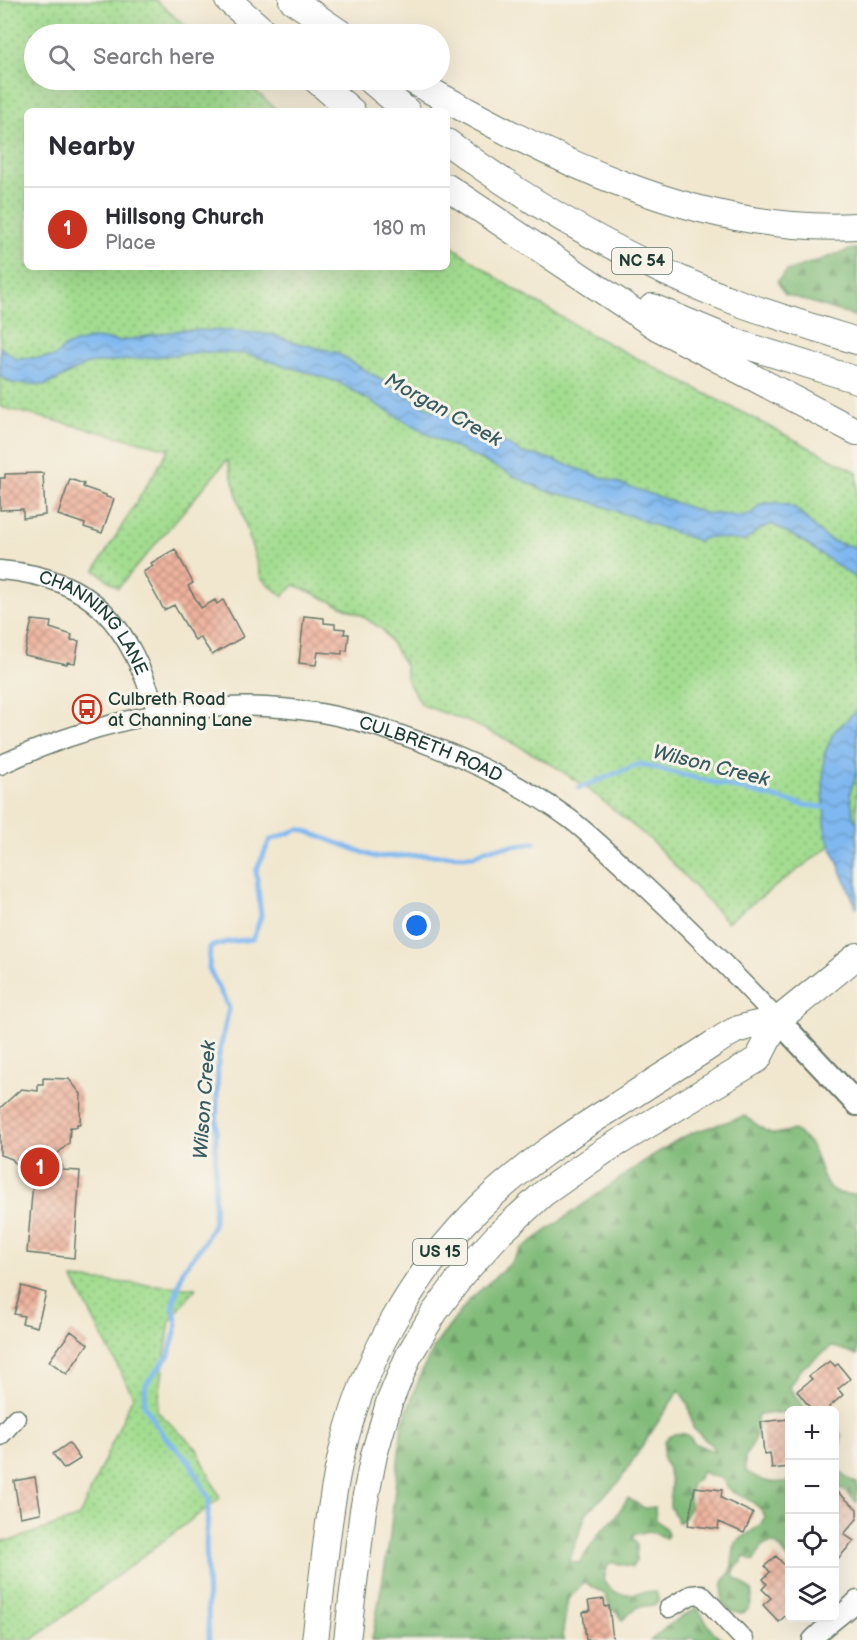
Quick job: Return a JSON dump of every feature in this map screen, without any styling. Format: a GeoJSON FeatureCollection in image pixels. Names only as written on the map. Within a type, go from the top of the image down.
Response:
{"type":"FeatureCollection","features":[{"type":"Feature","properties":{"kind":"highway"},"geometry":{"type":"LineString","coordinates":[[228,0],[256,24]]}},
{"type":"Feature","properties":{"kind":"highway"},"geometry":{"type":"LineString","coordinates":[[282,0],[309,24]]}},
{"type":"Feature","properties":{"kind":"highway"},"geometry":{"type":"LineString","coordinates":[[292,0],[327,24]]}},
{"type":"Feature","properties":{"kind":"highway"},"geometry":{"type":"LineString","coordinates":[[328,90],[349,108]]}},
{"type":"Feature","properties":{"kind":"highway"},"geometry":{"type":"LineString","coordinates":[[382,90],[403,108]]}},
{"type":"Feature","properties":{"kind":"highway"},"geometry":{"type":"LineString","coordinates":[[429,90],[531,145],[637,190],[686,206],[735,218],[790,225],[857,226]]}},
{"type":"Feature","properties":{"kind":"highway","name":"NC 54"},"geometry":{"type":"LineString","coordinates":[[450,144],[480,166],[579,228],[645,262],[739,303],[857,341]]}},
{"type":"Feature","properties":{"kind":"highway","name":"NC 54"},"geometry":{"type":"LineString","coordinates":[[450,189],[546,252],[664,313],[741,344],[857,380]]}},
{"type":"Feature","properties":{"kind":"highway"},"geometry":{"type":"LineString","coordinates":[[546,252],[657,327],[857,432]]}},
{"type":"Feature","properties":{"kind":"highway","name":"US 15"},"geometry":{"type":"LineString","coordinates":[[347,1640],[363,1510],[374,1455],[389,1403],[410,1355],[434,1313],[463,1274],[498,1234],[544,1193],[604,1151],[758,1059],[778,1020],[857,956]]}},
{"type":"Feature","properties":{"kind":"highway","name":"US 15"},"geometry":{"type":"LineString","coordinates":[[315,1640],[330,1517],[340,1461],[351,1419],[367,1374],[388,1329],[414,1287],[446,1244],[478,1208],[533,1162],[588,1124],[736,1030],[778,1020]]}},
{"type":"Feature","properties":{"kind":"main road"},"geometry":{"type":"LineString","coordinates":[[778,1020],[857,1104]]}},
{"type":"Feature","properties":{"kind":"street","name":"CHANNING LANE"},"geometry":{"type":"LineString","coordinates":[[0,570],[25,572],[62,583],[89,597],[126,638],[144,673],[157,712]]}},
{"type":"Feature","properties":{"kind":"street","name":"CULBRETH ROAD"},"geometry":{"type":"LineString","coordinates":[[0,765],[59,740],[157,712],[263,707],[321,713],[391,731],[491,772],[542,799],[588,833],[668,907],[778,1020]]}},
{"type":"Feature","properties":{"kind":"street"},"geometry":{"type":"LineString","coordinates":[[0,1436],[16,1418]]}},
{"type":"Feature","properties":{"kind":"street"},"geometry":{"type":"LineString","coordinates":[[669,1608],[691,1595],[700,1594],[744,1640]]}},
{"type":"Feature","properties":{"kind":"street"},"geometry":{"type":"LineString","coordinates":[[812,1640],[826,1626],[853,1612]]}},
{"type":"Feature","properties":{"kind":"green space"},"geometry":{"type":"Polygon","coordinates":[[[0,0],[156,0],[183,24],[24,24],[24,90],[254,90],[275,108],[24,108],[24,270],[450,270],[450,245],[512,288],[590,334],[857,472],[857,826],[727,922],[652,841],[588,789],[551,764],[510,741],[469,722],[422,705],[407,681],[405,665],[383,630],[359,614],[295,585],[282,596],[261,578],[227,460],[118,588],[95,570],[169,449],[0,407],[0,0]]]}},
{"type":"Feature","properties":{"kind":"green space"},"geometry":{"type":"Polygon","coordinates":[[[857,249],[857,317],[785,294],[777,281],[787,271],[857,249]]]}},
{"type":"Feature","properties":{"kind":"green space"},"geometry":{"type":"Polygon","coordinates":[[[745,1116],[774,1134],[794,1130],[811,1146],[825,1181],[830,1187],[836,1192],[857,1194],[857,1355],[831,1347],[801,1369],[789,1387],[803,1406],[785,1406],[785,1412],[759,1415],[756,1436],[746,1457],[746,1471],[762,1480],[785,1482],[785,1555],[772,1543],[763,1545],[754,1561],[743,1556],[733,1576],[752,1591],[750,1606],[743,1613],[738,1613],[733,1612],[722,1602],[723,1582],[731,1571],[735,1543],[760,1525],[765,1517],[755,1504],[729,1489],[722,1478],[702,1471],[692,1484],[689,1495],[690,1508],[681,1522],[678,1522],[670,1506],[671,1481],[663,1459],[664,1442],[672,1435],[684,1434],[688,1435],[694,1443],[715,1452],[712,1446],[693,1428],[688,1404],[679,1390],[618,1483],[587,1512],[569,1561],[580,1563],[599,1533],[614,1519],[628,1498],[644,1508],[655,1507],[656,1520],[666,1529],[668,1535],[666,1538],[649,1531],[633,1535],[637,1545],[636,1561],[632,1567],[609,1563],[603,1580],[615,1592],[621,1594],[656,1592],[659,1600],[654,1605],[637,1607],[622,1620],[619,1614],[611,1609],[605,1594],[584,1582],[568,1599],[562,1637],[564,1640],[372,1640],[389,1543],[402,1425],[422,1371],[436,1344],[470,1299],[510,1264],[521,1249],[644,1161],[694,1132],[745,1116]]]}},
{"type":"Feature","properties":{"kind":"green space"},"geometry":{"type":"Polygon","coordinates":[[[73,1279],[196,1288],[170,1321],[157,1411],[197,1449],[220,1498],[32,1640],[0,1640],[0,1541],[13,1540],[79,1517],[133,1396],[73,1279]]]}},
{"type":"Feature","properties":{"kind":"green space"},"geometry":{"type":"Polygon","coordinates":[[[839,1471],[857,1483],[857,1503],[845,1491],[839,1489],[839,1471]]]}},
{"type":"Feature","properties":{"kind":"green space"},"geometry":{"type":"Polygon","coordinates":[[[697,1608],[714,1633],[725,1640],[695,1640],[691,1637],[687,1640],[651,1640],[671,1623],[697,1608]]]}},
{"type":"Feature","properties":{"kind":"water"},"geometry":{"type":"Polygon","coordinates":[[[181,330],[237,331],[275,335],[293,342],[335,352],[428,408],[444,412],[522,453],[544,457],[705,513],[742,516],[752,513],[760,504],[785,504],[800,512],[829,539],[857,547],[857,578],[772,524],[760,529],[745,541],[708,537],[698,541],[586,500],[543,490],[425,433],[338,382],[247,354],[203,352],[87,364],[47,385],[11,383],[0,376],[0,347],[17,359],[54,357],[66,346],[93,338],[121,341],[181,330]]]}},
{"type":"Feature","properties":{"kind":"water"},"geometry":{"type":"Polygon","coordinates":[[[857,710],[857,771],[850,793],[854,819],[857,822],[857,909],[826,834],[823,790],[824,755],[834,732],[857,710]]]}},
{"type":"Feature","properties":{"kind":"building"},"geometry":{"type":"Polygon","coordinates":[[[43,473],[45,515],[23,518],[23,509],[0,510],[0,478],[5,478],[5,474],[43,473]]]}},
{"type":"Feature","properties":{"kind":"building"},"geometry":{"type":"Polygon","coordinates":[[[70,479],[84,484],[83,487],[114,499],[102,533],[84,527],[85,524],[58,515],[70,479]]]}},
{"type":"Feature","properties":{"kind":"building"},"geometry":{"type":"Polygon","coordinates":[[[175,549],[193,583],[188,586],[201,608],[215,600],[217,604],[223,600],[243,637],[212,655],[200,637],[195,640],[174,605],[164,610],[143,572],[153,566],[151,563],[175,549]]]}},
{"type":"Feature","properties":{"kind":"building"},"geometry":{"type":"Polygon","coordinates":[[[304,616],[324,618],[324,623],[335,624],[335,628],[345,629],[344,634],[349,634],[347,651],[342,650],[342,654],[318,652],[316,665],[299,663],[304,616]]]}},
{"type":"Feature","properties":{"kind":"building"},"geometry":{"type":"Polygon","coordinates":[[[32,620],[51,622],[50,628],[72,635],[71,640],[79,641],[75,663],[67,662],[67,664],[24,655],[32,620]]]}},
{"type":"Feature","properties":{"kind":"building"},"geometry":{"type":"Polygon","coordinates":[[[43,1078],[69,1079],[81,1094],[80,1124],[77,1124],[77,1127],[70,1127],[69,1143],[57,1154],[63,1170],[80,1171],[74,1258],[27,1253],[34,1170],[19,1169],[12,1159],[0,1155],[0,1108],[21,1089],[38,1091],[38,1084],[43,1084],[43,1078]]]}},
{"type":"Feature","properties":{"kind":"building"},"geometry":{"type":"Polygon","coordinates":[[[22,1286],[46,1293],[37,1327],[22,1323],[24,1316],[14,1314],[22,1286]]]}},
{"type":"Feature","properties":{"kind":"building"},"geometry":{"type":"Polygon","coordinates":[[[71,1331],[88,1344],[67,1374],[49,1361],[71,1331]]]}},
{"type":"Feature","properties":{"kind":"building"},"geometry":{"type":"Polygon","coordinates":[[[830,1361],[835,1366],[838,1364],[850,1379],[838,1389],[843,1395],[830,1406],[809,1406],[797,1391],[812,1379],[809,1376],[830,1361]]]}},
{"type":"Feature","properties":{"kind":"building"},"geometry":{"type":"Polygon","coordinates":[[[785,1419],[785,1467],[772,1469],[770,1453],[764,1454],[761,1422],[785,1419]]]}},
{"type":"Feature","properties":{"kind":"building"},"geometry":{"type":"Polygon","coordinates":[[[69,1443],[80,1459],[64,1469],[53,1454],[69,1443]]]}},
{"type":"Feature","properties":{"kind":"building"},"geometry":{"type":"Polygon","coordinates":[[[35,1477],[41,1513],[20,1517],[14,1481],[35,1477]]]}},
{"type":"Feature","properties":{"kind":"building"},"geometry":{"type":"Polygon","coordinates":[[[695,1487],[722,1490],[721,1498],[753,1513],[744,1533],[719,1522],[718,1529],[688,1525],[695,1487]]]}},
{"type":"Feature","properties":{"kind":"building"},"geometry":{"type":"Polygon","coordinates":[[[839,1493],[857,1509],[857,1519],[844,1534],[854,1541],[839,1558],[839,1493]]]}},
{"type":"Feature","properties":{"kind":"building"},"geometry":{"type":"Polygon","coordinates":[[[776,1556],[785,1566],[785,1616],[779,1622],[763,1605],[771,1598],[762,1589],[767,1584],[763,1579],[770,1572],[765,1566],[776,1556]]]}},
{"type":"Feature","properties":{"kind":"building"},"geometry":{"type":"Polygon","coordinates":[[[604,1599],[605,1607],[609,1606],[613,1640],[586,1640],[583,1612],[590,1611],[588,1601],[604,1599]]]}},
{"type":"Feature","properties":{"kind":"waterway","name":"Wilson Creek"},"geometry":{"type":"LineString","coordinates":[[579,788],[640,764],[804,805],[831,808]]}},
{"type":"Feature","properties":{"kind":"waterway","name":"Wilson Creek"},"geometry":{"type":"LineString","coordinates":[[209,1640],[206,1543],[209,1499],[190,1462],[163,1435],[144,1404],[146,1384],[169,1355],[177,1325],[173,1305],[183,1270],[204,1243],[214,1222],[218,1059],[229,1008],[209,969],[210,947],[227,942],[253,939],[261,916],[256,871],[270,840],[300,829],[375,857],[473,856],[488,849],[534,843]]}},
{"type":"Feature","properties":{"kind":"place","name":"Culbreth Road at Channing Lane"},"geometry":{"type":"Point","coordinates":[87,709]}},
{"type":"Feature","properties":{"kind":"place","name":"Hillsong Church"},"geometry":{"type":"Point","coordinates":[40,1167]}},
{"type":"Feature","properties":{"kind":"water label","name":"Morgan Creek"},"geometry":{"type":"Point","coordinates":[443,410]}}]}
